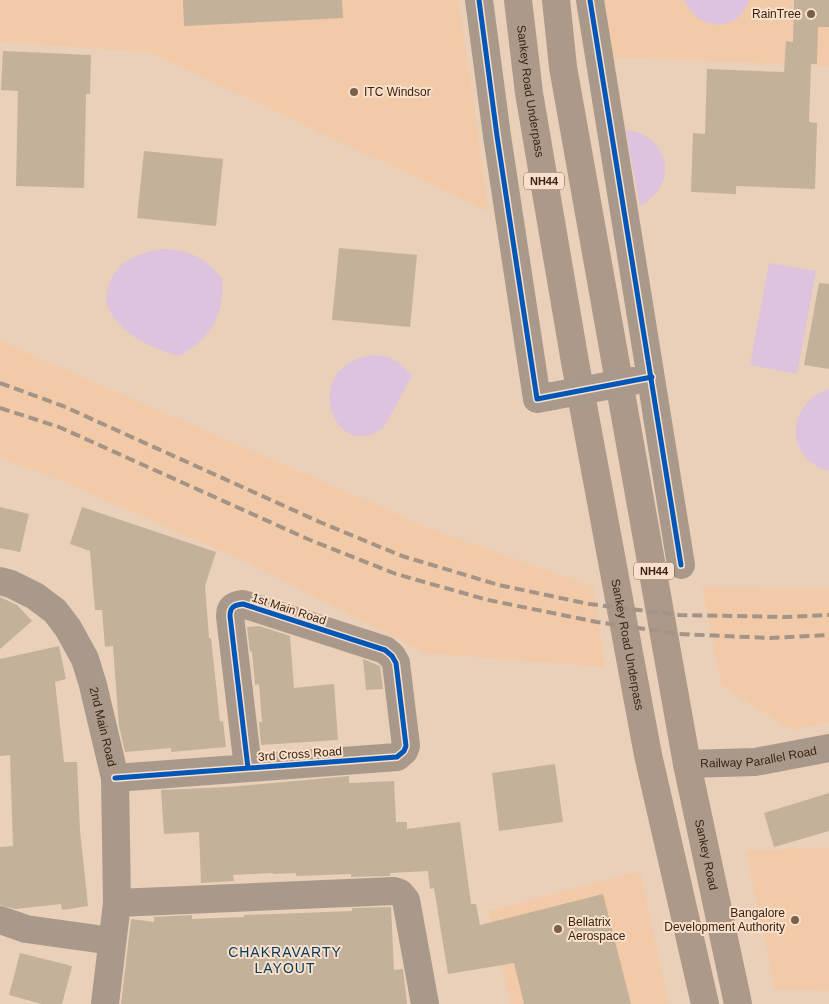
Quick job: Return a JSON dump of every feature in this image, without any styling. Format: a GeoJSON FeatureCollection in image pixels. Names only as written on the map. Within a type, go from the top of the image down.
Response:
{"type":"FeatureCollection","features":[{"type":"Feature","properties":{"kind":"main road","name":"Sankey Road Underpass"},"geometry":{"type":"LineString","coordinates":[[518,0],[529,93],[575,362],[648,755],[705,1004]]}},
{"type":"Feature","properties":{"kind":"main road","name":"NH44"},"geometry":{"type":"LineString","coordinates":[[556,0],[563,67],[688,764]]}},
{"type":"Feature","properties":{"kind":"main road","name":"Sankey Road"},"geometry":{"type":"LineString","coordinates":[[688,764],[738,1004]]}},
{"type":"Feature","properties":{"kind":"street"},"geometry":{"type":"LineString","coordinates":[[479,0],[497,136],[537,399],[642,379]]}},
{"type":"Feature","properties":{"kind":"street"},"geometry":{"type":"LineString","coordinates":[[590,0],[642,379],[681,565]]}},
{"type":"Feature","properties":{"kind":"street","name":"2nd Main Road"},"geometry":{"type":"LineString","coordinates":[[0,582],[11,584],[35,596],[55,611],[68,628],[85,659],[93,685],[115,778],[116,904],[105,1004]]}},
{"type":"Feature","properties":{"kind":"street","name":"1st Main Road"},"geometry":{"type":"LineString","coordinates":[[248,768],[230,616],[230,610],[235,605],[243,604],[385,650],[392,656],[396,662],[406,746],[398,757]]}},
{"type":"Feature","properties":{"kind":"street","name":"Railway Parallel Road"},"geometry":{"type":"LineString","coordinates":[[688,764],[755,762],[829,748]]}},
{"type":"Feature","properties":{"kind":"street","name":"3rd Cross Road"},"geometry":{"type":"LineString","coordinates":[[115,778],[398,757]]}},
{"type":"Feature","properties":{"kind":"street"},"geometry":{"type":"LineString","coordinates":[[116,904],[394,891],[400,893],[406,900],[425,1004]]}},
{"type":"Feature","properties":{"kind":"street"},"geometry":{"type":"LineString","coordinates":[[0,920],[26,929],[112,941]]}},
{"type":"Feature","properties":{"kind":"shaded area","name":"ITC Windsor"},"geometry":{"type":"Polygon","coordinates":[[[0,0],[458,0],[488,211],[149,52],[0,42],[0,0]]]}},
{"type":"Feature","properties":{"kind":"shaded area"},"geometry":{"type":"Polygon","coordinates":[[[605,0],[829,0],[829,66],[613,57],[605,0]]]}},
{"type":"Feature","properties":{"kind":"shaded area"},"geometry":{"type":"Polygon","coordinates":[[[684,0],[749,0],[744,11],[736,19],[727,23],[717,24],[707,23],[698,18],[684,0]]]}},
{"type":"Feature","properties":{"kind":"shaded area"},"geometry":{"type":"Polygon","coordinates":[[[626,130],[641,134],[653,141],[660,151],[664,162],[665,174],[661,186],[652,197],[640,206],[626,130]]]}},
{"type":"Feature","properties":{"kind":"shaded area"},"geometry":{"type":"Polygon","coordinates":[[[163,249],[172,249],[197,256],[222,279],[221,304],[214,324],[200,341],[179,356],[148,345],[129,333],[113,317],[106,298],[112,278],[122,264],[136,256],[163,249]]]}},
{"type":"Feature","properties":{"kind":"shaded area"},"geometry":{"type":"Polygon","coordinates":[[[769,263],[816,271],[797,374],[750,365],[769,263]]]}},
{"type":"Feature","properties":{"kind":"shaded area"},"geometry":{"type":"Polygon","coordinates":[[[0,341],[439,532],[593,586],[605,667],[425,653],[249,563],[55,478],[0,458],[0,341]]]}},
{"type":"Feature","properties":{"kind":"shaded area"},"geometry":{"type":"Polygon","coordinates":[[[375,355],[396,361],[412,376],[384,427],[366,436],[350,434],[338,424],[331,409],[330,392],[336,375],[351,362],[375,355]]]}},
{"type":"Feature","properties":{"kind":"shaded area"},"geometry":{"type":"Polygon","coordinates":[[[829,389],[829,471],[814,465],[804,455],[798,443],[796,431],[798,418],[805,406],[815,396],[829,389]]]}},
{"type":"Feature","properties":{"kind":"shaded area"},"geometry":{"type":"Polygon","coordinates":[[[702,587],[829,588],[829,722],[792,730],[721,685],[702,587]]]}},
{"type":"Feature","properties":{"kind":"shaded area","name":"Bangalore Development Authority"},"geometry":{"type":"Polygon","coordinates":[[[829,847],[829,991],[775,989],[746,851],[829,847]]]}},
{"type":"Feature","properties":{"kind":"shaded area"},"geometry":{"type":"Polygon","coordinates":[[[640,871],[669,1004],[511,1004],[488,911],[640,871]]]}},
{"type":"Feature","properties":{"kind":"building"},"geometry":{"type":"Polygon","coordinates":[[[183,0],[342,0],[343,18],[184,26],[183,0]]]}},
{"type":"Feature","properties":{"kind":"building"},"geometry":{"type":"Polygon","coordinates":[[[794,0],[829,0],[829,27],[818,27],[817,64],[811,64],[809,122],[817,123],[815,189],[736,186],[736,194],[691,192],[693,133],[705,134],[707,69],[784,72],[786,41],[793,42],[794,0]]]}},
{"type":"Feature","properties":{"kind":"building"},"geometry":{"type":"Polygon","coordinates":[[[3,51],[91,55],[90,94],[86,94],[84,188],[16,186],[18,91],[1,90],[3,51]]]}},
{"type":"Feature","properties":{"kind":"building"},"geometry":{"type":"Polygon","coordinates":[[[144,151],[223,159],[216,226],[137,218],[144,151]]]}},
{"type":"Feature","properties":{"kind":"building"},"geometry":{"type":"Polygon","coordinates":[[[339,248],[417,255],[410,327],[332,320],[339,248]]]}},
{"type":"Feature","properties":{"kind":"building"},"geometry":{"type":"Polygon","coordinates":[[[819,283],[829,284],[829,369],[804,365],[819,283]]]}},
{"type":"Feature","properties":{"kind":"building"},"geometry":{"type":"Polygon","coordinates":[[[0,507],[29,514],[20,552],[0,548],[0,507]]]}},
{"type":"Feature","properties":{"kind":"building"},"geometry":{"type":"Polygon","coordinates":[[[82,507],[216,552],[205,586],[209,638],[211,638],[220,722],[223,721],[226,747],[171,752],[171,748],[125,752],[119,726],[113,646],[105,647],[102,610],[95,610],[90,551],[70,544],[82,507]]]}},
{"type":"Feature","properties":{"kind":"building"},"geometry":{"type":"Polygon","coordinates":[[[0,597],[17,605],[32,621],[0,649],[0,597]]]}},
{"type":"Feature","properties":{"kind":"building"},"geometry":{"type":"Polygon","coordinates":[[[259,626],[290,636],[294,688],[334,684],[338,740],[261,745],[259,722],[262,722],[259,684],[255,685],[252,651],[250,652],[247,627],[259,626]]]}},
{"type":"Feature","properties":{"kind":"building"},"geometry":{"type":"Polygon","coordinates":[[[59,646],[66,679],[55,682],[64,762],[77,762],[80,831],[88,906],[62,910],[61,904],[15,909],[0,905],[0,847],[13,846],[10,755],[0,756],[0,659],[59,646]]]}},
{"type":"Feature","properties":{"kind":"building"},"geometry":{"type":"Polygon","coordinates":[[[363,659],[380,666],[383,689],[366,690],[363,659]]]}},
{"type":"Feature","properties":{"kind":"building"},"geometry":{"type":"Polygon","coordinates":[[[555,764],[563,822],[499,831],[492,773],[555,764]]]}},
{"type":"Feature","properties":{"kind":"building"},"geometry":{"type":"Polygon","coordinates":[[[349,776],[349,783],[394,781],[396,822],[407,822],[407,829],[460,822],[471,904],[476,904],[480,925],[603,894],[631,1004],[524,1004],[514,963],[448,974],[434,888],[430,889],[428,871],[390,873],[390,876],[351,877],[351,874],[296,876],[296,873],[233,875],[234,881],[201,883],[199,832],[164,834],[161,790],[228,787],[349,776]]]}},
{"type":"Feature","properties":{"kind":"building"},"geometry":{"type":"Polygon","coordinates":[[[829,793],[829,831],[774,847],[764,813],[829,793]]]}},
{"type":"Feature","properties":{"kind":"building"},"geometry":{"type":"Polygon","coordinates":[[[391,907],[394,970],[403,969],[407,1004],[121,1004],[131,919],[154,922],[154,917],[192,915],[192,919],[244,917],[244,915],[352,911],[352,908],[391,907]]]}},
{"type":"Feature","properties":{"kind":"building"},"geometry":{"type":"Polygon","coordinates":[[[20,953],[72,966],[62,1004],[42,1004],[9,995],[20,953]]]}},
{"type":"Feature","properties":{"kind":"railway"},"geometry":{"type":"LineString","coordinates":[[0,383],[63,406],[322,523],[402,556],[499,585],[589,604],[679,615],[786,617],[829,615]]}},
{"type":"Feature","properties":{"kind":"railway"},"geometry":{"type":"LineString","coordinates":[[0,408],[59,427],[310,540],[396,574],[488,600],[597,622],[679,634],[770,638],[829,635]]}},
{"type":"Feature","properties":{"kind":"cycle path"},"geometry":{"type":"LineString","coordinates":[[479,0],[497,136],[537,399],[652,377]]}},
{"type":"Feature","properties":{"kind":"cycle path"},"geometry":{"type":"LineString","coordinates":[[590,0],[681,565]]}},
{"type":"Feature","properties":{"kind":"cycle path"},"geometry":{"type":"LineString","coordinates":[[115,778],[397,757],[404,751],[406,746],[396,663],[392,656],[385,650],[243,604],[233,607],[230,616],[248,768]]}},
{"type":"Feature","properties":{"kind":"place","name":"RainTree"},"geometry":{"type":"Point","coordinates":[811,14]}},
{"type":"Feature","properties":{"kind":"place","name":"ITC Windsor"},"geometry":{"type":"Point","coordinates":[354,92]}},
{"type":"Feature","properties":{"kind":"place","name":"Bangalore Development Authority"},"geometry":{"type":"Point","coordinates":[795,920]}},
{"type":"Feature","properties":{"kind":"place","name":"Bellatrix Aerospace"},"geometry":{"type":"Point","coordinates":[558,929]}},
{"type":"Feature","properties":{"kind":"district","name":"CHAKRAVARTY LAYOUT"},"geometry":{"type":"Point","coordinates":[285,960]}}]}
